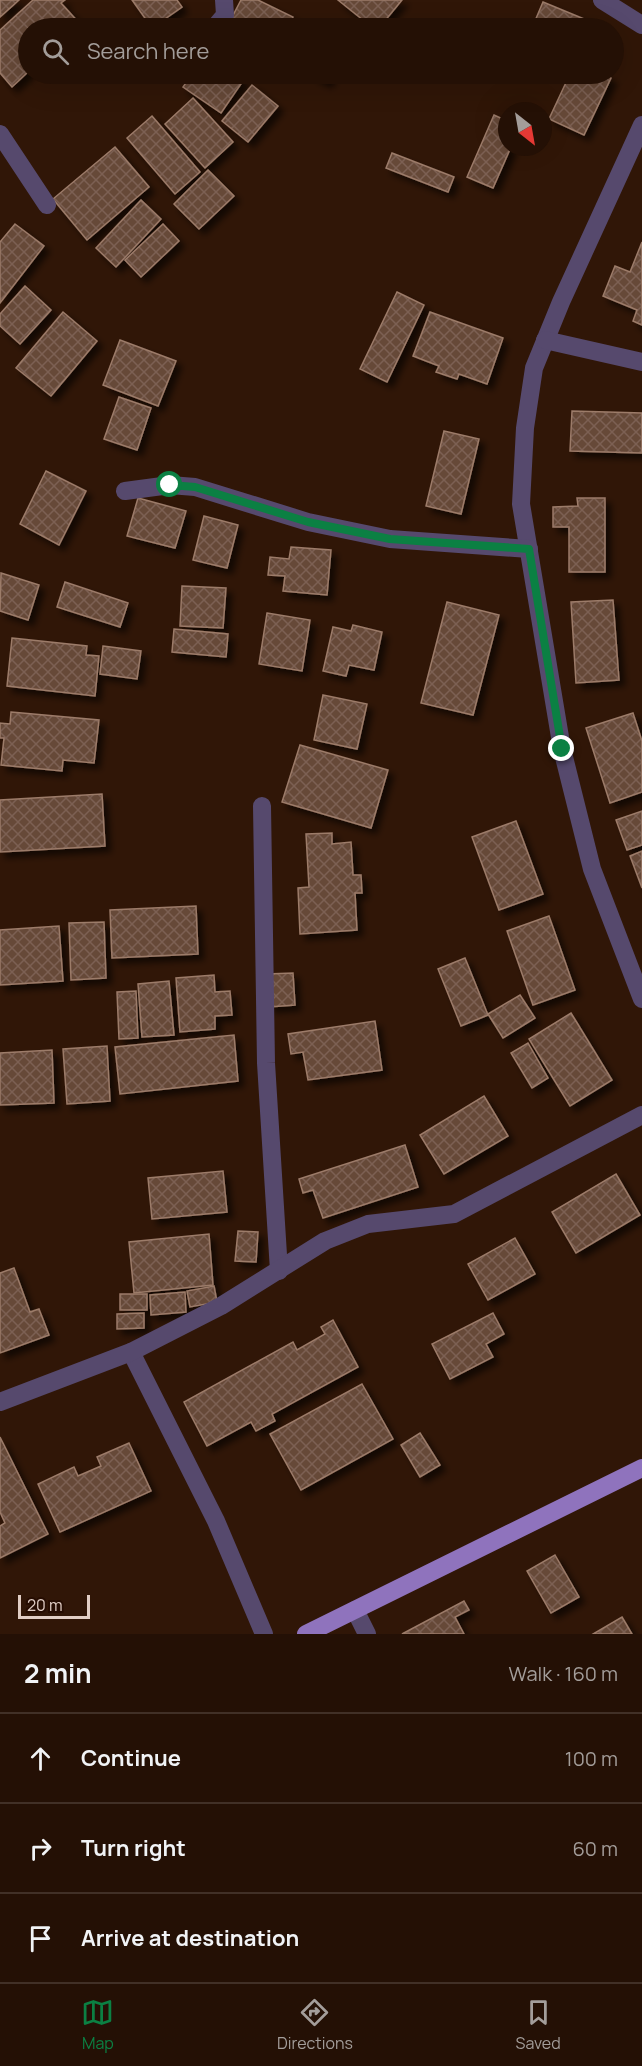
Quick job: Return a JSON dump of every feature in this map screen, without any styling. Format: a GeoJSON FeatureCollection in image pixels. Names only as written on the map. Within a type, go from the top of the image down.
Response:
{"type":"FeatureCollection","features":[{"type":"Feature","properties":{"kind":"main road"},"geometry":{"type":"LineString","coordinates":[[306,1634],[642,1468]]}},
{"type":"Feature","properties":{"kind":"street"},"geometry":{"type":"LineString","coordinates":[[222,18],[225,15],[225,0]]}},
{"type":"Feature","properties":{"kind":"street"},"geometry":{"type":"LineString","coordinates":[[602,0],[642,25]]}},
{"type":"Feature","properties":{"kind":"street"},"geometry":{"type":"LineString","coordinates":[[642,125],[534,368],[525,428],[521,504],[562,749],[592,869],[642,999]]}},
{"type":"Feature","properties":{"kind":"street"},"geometry":{"type":"LineString","coordinates":[[0,134],[47,205]]}},
{"type":"Feature","properties":{"kind":"street"},"geometry":{"type":"LineString","coordinates":[[545,340],[642,362]]}},
{"type":"Feature","properties":{"kind":"street"},"geometry":{"type":"LineString","coordinates":[[125,491],[170,485],[195,487],[308,522],[390,539],[529,549]]}},
{"type":"Feature","properties":{"kind":"street"},"geometry":{"type":"LineString","coordinates":[[262,806],[266,1063],[279,1271]]}},
{"type":"Feature","properties":{"kind":"street"},"geometry":{"type":"LineString","coordinates":[[0,1402],[131,1352],[221,1306],[325,1241],[368,1224],[454,1214],[642,1115]]}},
{"type":"Feature","properties":{"kind":"street"},"geometry":{"type":"LineString","coordinates":[[131,1352],[216,1521],[264,1634]]}},
{"type":"Feature","properties":{"kind":"street"},"geometry":{"type":"LineString","coordinates":[[355,1610],[367,1634]]}},
{"type":"Feature","properties":{"kind":"building"},"geometry":{"type":"Polygon","coordinates":[[[0,0],[19,0],[0,17],[0,0]]]}},
{"type":"Feature","properties":{"kind":"building"},"geometry":{"type":"Polygon","coordinates":[[[33,0],[65,0],[61,3],[75,18],[18,18],[18,81],[12,87],[0,73],[0,30],[33,0]]]}},
{"type":"Feature","properties":{"kind":"building"},"geometry":{"type":"Polygon","coordinates":[[[132,0],[177,0],[182,7],[166,18],[145,18],[132,0]]]}},
{"type":"Feature","properties":{"kind":"building"},"geometry":{"type":"Polygon","coordinates":[[[241,0],[258,0],[293,17],[293,18],[232,18],[241,0]]]}},
{"type":"Feature","properties":{"kind":"building"},"geometry":{"type":"Polygon","coordinates":[[[338,0],[402,0],[387,18],[360,18],[338,0]]]}},
{"type":"Feature","properties":{"kind":"building"},"geometry":{"type":"Polygon","coordinates":[[[543,2],[582,18],[536,18],[543,2]]]}},
{"type":"Feature","properties":{"kind":"building"},"geometry":{"type":"Polygon","coordinates":[[[185,84],[241,84],[221,113],[183,87],[185,84]]]}},
{"type":"Feature","properties":{"kind":"building"},"geometry":{"type":"Polygon","coordinates":[[[565,84],[608,84],[584,135],[552,120],[552,113],[565,84]]]}},
{"type":"Feature","properties":{"kind":"building"},"geometry":{"type":"Polygon","coordinates":[[[252,85],[278,106],[248,142],[222,121],[252,85]]]}},
{"type":"Feature","properties":{"kind":"building"},"geometry":{"type":"Polygon","coordinates":[[[193,98],[233,142],[205,168],[165,124],[193,98]]]}},
{"type":"Feature","properties":{"kind":"building"},"geometry":{"type":"Polygon","coordinates":[[[494,115],[498,117],[498,156],[507,156],[493,188],[467,177],[494,115]]]}},
{"type":"Feature","properties":{"kind":"building"},"geometry":{"type":"Polygon","coordinates":[[[152,116],[200,172],[175,194],[127,138],[152,116]]]}},
{"type":"Feature","properties":{"kind":"building"},"geometry":{"type":"Polygon","coordinates":[[[115,147],[149,187],[87,240],[53,199],[115,147]]]}},
{"type":"Feature","properties":{"kind":"building"},"geometry":{"type":"Polygon","coordinates":[[[392,153],[454,177],[448,192],[386,168],[392,153]]]}},
{"type":"Feature","properties":{"kind":"building"},"geometry":{"type":"Polygon","coordinates":[[[208,170],[234,196],[199,229],[174,204],[208,170]]]}},
{"type":"Feature","properties":{"kind":"building"},"geometry":{"type":"Polygon","coordinates":[[[141,200],[161,219],[116,267],[96,248],[141,200]]]}},
{"type":"Feature","properties":{"kind":"building"},"geometry":{"type":"Polygon","coordinates":[[[15,224],[44,246],[0,303],[0,242],[15,224]]]}},
{"type":"Feature","properties":{"kind":"building"},"geometry":{"type":"Polygon","coordinates":[[[163,224],[179,241],[141,277],[125,260],[163,224]]]}},
{"type":"Feature","properties":{"kind":"building"},"geometry":{"type":"Polygon","coordinates":[[[642,242],[642,325],[633,321],[637,310],[603,296],[615,266],[630,272],[642,242]]]}},
{"type":"Feature","properties":{"kind":"building"},"geometry":{"type":"Polygon","coordinates":[[[25,286],[51,310],[20,344],[0,326],[0,314],[25,286]]]}},
{"type":"Feature","properties":{"kind":"building"},"geometry":{"type":"Polygon","coordinates":[[[397,292],[424,305],[387,382],[360,369],[397,292]]]}},
{"type":"Feature","properties":{"kind":"building"},"geometry":{"type":"Polygon","coordinates":[[[63,312],[97,341],[51,396],[16,368],[63,312]]]}},
{"type":"Feature","properties":{"kind":"building"},"geometry":{"type":"Polygon","coordinates":[[[430,312],[503,338],[487,384],[459,374],[457,379],[436,372],[439,366],[413,356],[430,312]]]}},
{"type":"Feature","properties":{"kind":"building"},"geometry":{"type":"Polygon","coordinates":[[[120,340],[176,361],[158,406],[103,385],[120,340]]]}},
{"type":"Feature","properties":{"kind":"building"},"geometry":{"type":"Polygon","coordinates":[[[119,397],[151,408],[137,450],[104,439],[119,397]]]}},
{"type":"Feature","properties":{"kind":"building"},"geometry":{"type":"Polygon","coordinates":[[[572,411],[642,413],[642,453],[570,451],[572,411]]]}},
{"type":"Feature","properties":{"kind":"building"},"geometry":{"type":"Polygon","coordinates":[[[444,431],[479,439],[461,514],[426,506],[444,431]]]}},
{"type":"Feature","properties":{"kind":"building"},"geometry":{"type":"Polygon","coordinates":[[[46,471],[86,491],[59,545],[20,524],[46,471]]]}},
{"type":"Feature","properties":{"kind":"building"},"geometry":{"type":"Polygon","coordinates":[[[138,498],[186,511],[175,548],[127,536],[138,498]]]}},
{"type":"Feature","properties":{"kind":"building"},"geometry":{"type":"Polygon","coordinates":[[[577,498],[605,498],[605,572],[569,572],[569,527],[553,527],[553,507],[578,506],[577,498]]]}},
{"type":"Feature","properties":{"kind":"building"},"geometry":{"type":"Polygon","coordinates":[[[204,516],[238,525],[227,568],[193,560],[204,516]]]}},
{"type":"Feature","properties":{"kind":"building"},"geometry":{"type":"Polygon","coordinates":[[[291,547],[331,550],[327,595],[283,591],[285,576],[268,575],[270,557],[289,559],[291,547]]]}},
{"type":"Feature","properties":{"kind":"building"},"geometry":{"type":"Polygon","coordinates":[[[1,573],[39,585],[28,620],[0,611],[1,573]]]}},
{"type":"Feature","properties":{"kind":"building"},"geometry":{"type":"Polygon","coordinates":[[[65,582],[128,603],[120,627],[57,607],[65,582]]]}},
{"type":"Feature","properties":{"kind":"building"},"geometry":{"type":"Polygon","coordinates":[[[182,586],[226,588],[223,628],[180,626],[182,586]]]}},
{"type":"Feature","properties":{"kind":"building"},"geometry":{"type":"Polygon","coordinates":[[[613,600],[619,680],[576,683],[571,602],[613,600]]]}},
{"type":"Feature","properties":{"kind":"building"},"geometry":{"type":"Polygon","coordinates":[[[447,602],[499,615],[473,715],[421,703],[447,602]]]}},
{"type":"Feature","properties":{"kind":"building"},"geometry":{"type":"Polygon","coordinates":[[[267,613],[310,620],[302,671],[259,664],[267,613]]]}},
{"type":"Feature","properties":{"kind":"building"},"geometry":{"type":"Polygon","coordinates":[[[353,625],[382,632],[374,670],[349,665],[346,676],[323,671],[333,627],[351,631],[353,625]]]}},
{"type":"Feature","properties":{"kind":"building"},"geometry":{"type":"Polygon","coordinates":[[[174,629],[228,634],[226,657],[172,652],[174,629]]]}},
{"type":"Feature","properties":{"kind":"building"},"geometry":{"type":"Polygon","coordinates":[[[12,638],[87,646],[86,655],[99,656],[95,696],[7,686],[12,638]]]}},
{"type":"Feature","properties":{"kind":"building"},"geometry":{"type":"Polygon","coordinates":[[[103,646],[141,651],[137,679],[100,674],[103,646]]]}},
{"type":"Feature","properties":{"kind":"building"},"geometry":{"type":"Polygon","coordinates":[[[323,695],[367,704],[357,749],[314,740],[323,695]]]}},
{"type":"Feature","properties":{"kind":"building"},"geometry":{"type":"Polygon","coordinates":[[[11,712],[99,720],[94,763],[63,760],[62,771],[1,765],[4,738],[0,738],[0,723],[10,724],[11,712]]]}},
{"type":"Feature","properties":{"kind":"building"},"geometry":{"type":"Polygon","coordinates":[[[633,713],[642,741],[642,792],[610,803],[586,728],[633,713]]]}},
{"type":"Feature","properties":{"kind":"building"},"geometry":{"type":"Polygon","coordinates":[[[300,745],[388,770],[371,828],[282,802],[300,745]]]}},
{"type":"Feature","properties":{"kind":"building"},"geometry":{"type":"Polygon","coordinates":[[[102,794],[105,846],[0,852],[0,800],[102,794]]]}},
{"type":"Feature","properties":{"kind":"building"},"geometry":{"type":"Polygon","coordinates":[[[642,811],[642,845],[627,850],[616,820],[642,811]]]}},
{"type":"Feature","properties":{"kind":"building"},"geometry":{"type":"Polygon","coordinates":[[[516,821],[543,894],[499,910],[472,837],[516,821]]]}},
{"type":"Feature","properties":{"kind":"building"},"geometry":{"type":"Polygon","coordinates":[[[332,833],[332,844],[351,842],[353,875],[361,875],[362,893],[355,893],[357,930],[300,934],[298,888],[309,887],[306,834],[332,833]]]}},
{"type":"Feature","properties":{"kind":"building"},"geometry":{"type":"Polygon","coordinates":[[[642,851],[642,888],[630,856],[642,851]]]}},
{"type":"Feature","properties":{"kind":"building"},"geometry":{"type":"Polygon","coordinates":[[[196,906],[198,954],[112,958],[110,910],[196,906]]]}},
{"type":"Feature","properties":{"kind":"building"},"geometry":{"type":"Polygon","coordinates":[[[549,916],[575,990],[533,1005],[507,931],[549,916]]]}},
{"type":"Feature","properties":{"kind":"building"},"geometry":{"type":"Polygon","coordinates":[[[104,922],[106,978],[71,980],[69,923],[104,922]]]}},
{"type":"Feature","properties":{"kind":"building"},"geometry":{"type":"Polygon","coordinates":[[[59,926],[63,981],[0,985],[0,930],[59,926]]]}},
{"type":"Feature","properties":{"kind":"building"},"geometry":{"type":"Polygon","coordinates":[[[465,958],[488,1015],[461,1026],[438,969],[465,958]]]}},
{"type":"Feature","properties":{"kind":"building"},"geometry":{"type":"Polygon","coordinates":[[[293,973],[295,1005],[269,1007],[267,974],[293,973]]]}},
{"type":"Feature","properties":{"kind":"building"},"geometry":{"type":"Polygon","coordinates":[[[214,975],[215,992],[230,991],[232,1015],[215,1016],[215,1029],[180,1032],[176,978],[214,975]]]}},
{"type":"Feature","properties":{"kind":"building"},"geometry":{"type":"Polygon","coordinates":[[[169,981],[174,1035],[142,1037],[138,984],[169,981]]]}},
{"type":"Feature","properties":{"kind":"building"},"geometry":{"type":"Polygon","coordinates":[[[136,991],[138,1038],[119,1039],[117,992],[136,991]]]}},
{"type":"Feature","properties":{"kind":"building"},"geometry":{"type":"Polygon","coordinates":[[[520,995],[535,1018],[503,1038],[488,1014],[520,995]]]}},
{"type":"Feature","properties":{"kind":"building"},"geometry":{"type":"Polygon","coordinates":[[[571,1013],[612,1080],[570,1106],[529,1039],[571,1013]]]}},
{"type":"Feature","properties":{"kind":"building"},"geometry":{"type":"Polygon","coordinates":[[[375,1021],[382,1070],[308,1080],[303,1052],[291,1054],[288,1034],[375,1021]]]}},
{"type":"Feature","properties":{"kind":"building"},"geometry":{"type":"Polygon","coordinates":[[[234,1035],[238,1081],[120,1094],[115,1047],[234,1035]]]}},
{"type":"Feature","properties":{"kind":"building"},"geometry":{"type":"Polygon","coordinates":[[[528,1043],[548,1078],[532,1088],[511,1053],[528,1043]]]}},
{"type":"Feature","properties":{"kind":"building"},"geometry":{"type":"Polygon","coordinates":[[[107,1046],[110,1101],[67,1104],[63,1049],[107,1046]]]}},
{"type":"Feature","properties":{"kind":"building"},"geometry":{"type":"Polygon","coordinates":[[[52,1050],[54,1103],[0,1105],[0,1053],[52,1050]]]}},
{"type":"Feature","properties":{"kind":"building"},"geometry":{"type":"Polygon","coordinates":[[[484,1096],[508,1136],[444,1174],[420,1135],[484,1096]]]}},
{"type":"Feature","properties":{"kind":"building"},"geometry":{"type":"Polygon","coordinates":[[[405,1145],[418,1187],[323,1218],[313,1190],[303,1193],[299,1179],[405,1145]]]}},
{"type":"Feature","properties":{"kind":"building"},"geometry":{"type":"Polygon","coordinates":[[[223,1171],[227,1212],[152,1219],[148,1178],[223,1171]]]}},
{"type":"Feature","properties":{"kind":"building"},"geometry":{"type":"Polygon","coordinates":[[[616,1174],[640,1215],[576,1253],[552,1212],[616,1174]]]}},
{"type":"Feature","properties":{"kind":"building"},"geometry":{"type":"Polygon","coordinates":[[[238,1231],[258,1232],[256,1262],[235,1261],[238,1231]]]}},
{"type":"Feature","properties":{"kind":"building"},"geometry":{"type":"Polygon","coordinates":[[[209,1234],[213,1285],[134,1293],[129,1242],[209,1234]]]}},
{"type":"Feature","properties":{"kind":"building"},"geometry":{"type":"Polygon","coordinates":[[[515,1238],[535,1274],[488,1300],[468,1264],[515,1238]]]}},
{"type":"Feature","properties":{"kind":"building"},"geometry":{"type":"Polygon","coordinates":[[[14,1268],[30,1312],[39,1309],[49,1335],[0,1353],[0,1273],[14,1268]]]}},
{"type":"Feature","properties":{"kind":"building"},"geometry":{"type":"Polygon","coordinates":[[[214,1286],[217,1302],[190,1307],[187,1291],[214,1286]]]}},
{"type":"Feature","properties":{"kind":"building"},"geometry":{"type":"Polygon","coordinates":[[[185,1292],[186,1312],[151,1315],[150,1295],[185,1292]]]}},
{"type":"Feature","properties":{"kind":"building"},"geometry":{"type":"Polygon","coordinates":[[[120,1294],[147,1294],[147,1310],[120,1310],[120,1294]]]}},
{"type":"Feature","properties":{"kind":"building"},"geometry":{"type":"Polygon","coordinates":[[[144,1313],[144,1328],[117,1329],[117,1314],[144,1313]]]}},
{"type":"Feature","properties":{"kind":"building"},"geometry":{"type":"Polygon","coordinates":[[[493,1313],[504,1334],[486,1344],[493,1357],[450,1379],[432,1344],[493,1313]]]}},
{"type":"Feature","properties":{"kind":"building"},"geometry":{"type":"Polygon","coordinates":[[[333,1320],[358,1367],[272,1414],[275,1421],[256,1431],[251,1422],[207,1446],[184,1402],[293,1342],[297,1350],[325,1334],[321,1327],[333,1320]]]}},
{"type":"Feature","properties":{"kind":"building"},"geometry":{"type":"Polygon","coordinates":[[[362,1384],[393,1439],[301,1490],[270,1434],[362,1384]]]}},
{"type":"Feature","properties":{"kind":"building"},"geometry":{"type":"Polygon","coordinates":[[[420,1433],[440,1465],[420,1477],[401,1445],[420,1433]]]}},
{"type":"Feature","properties":{"kind":"building"},"geometry":{"type":"Polygon","coordinates":[[[0,1437],[48,1534],[0,1558],[0,1526],[5,1523],[0,1512],[0,1437]]]}},
{"type":"Feature","properties":{"kind":"building"},"geometry":{"type":"Polygon","coordinates":[[[129,1443],[151,1491],[60,1532],[38,1484],[74,1467],[78,1476],[101,1466],[97,1457],[129,1443]]]}},
{"type":"Feature","properties":{"kind":"building"},"geometry":{"type":"Polygon","coordinates":[[[555,1555],[579,1597],[551,1613],[527,1571],[555,1555]]]}},
{"type":"Feature","properties":{"kind":"building"},"geometry":{"type":"Polygon","coordinates":[[[464,1601],[469,1610],[455,1617],[464,1634],[402,1634],[464,1601]]]}},
{"type":"Feature","properties":{"kind":"building"},"geometry":{"type":"Polygon","coordinates":[[[622,1617],[632,1634],[593,1634],[622,1617]]]}},
{"type":"Feature","properties":{"kind":"route"},"geometry":{"type":"LineString","coordinates":[[170,485],[195,487],[308,522],[390,539],[529,549],[562,749]]}}]}
